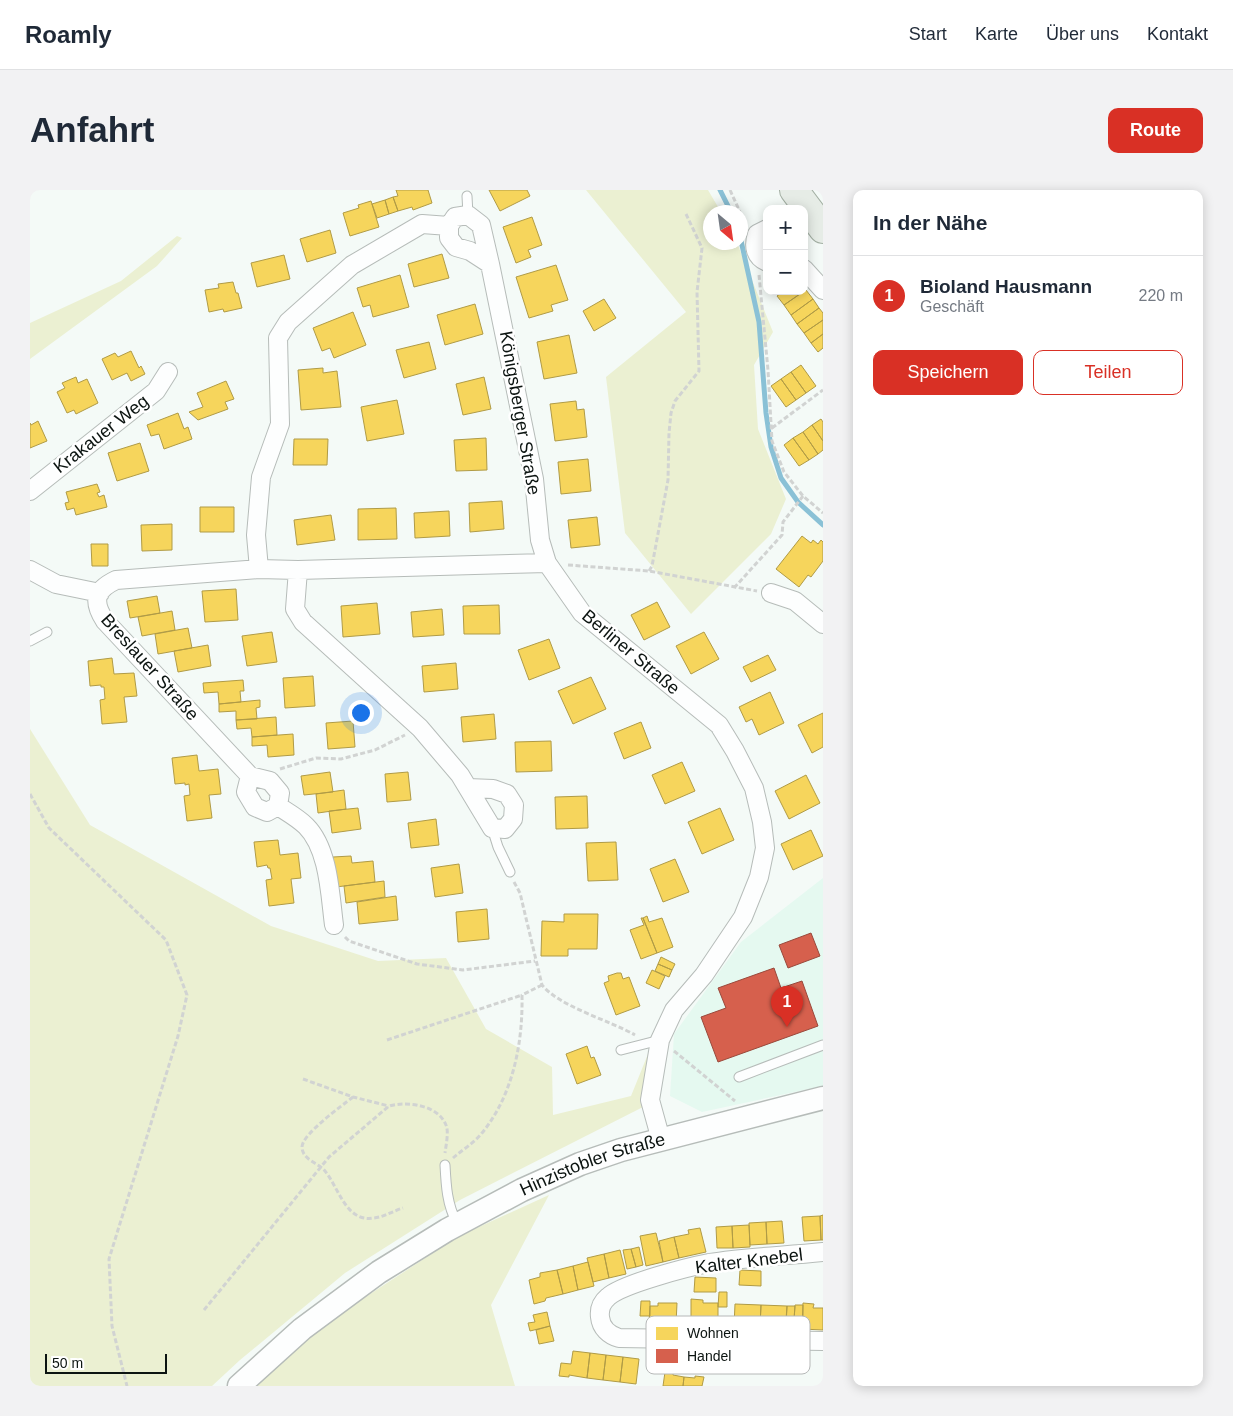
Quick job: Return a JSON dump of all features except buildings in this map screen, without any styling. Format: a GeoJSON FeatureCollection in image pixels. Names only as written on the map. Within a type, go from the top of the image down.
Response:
{"type":"FeatureCollection","features":[{"type":"Feature","properties":{"kind":"main road"},"geometry":{"type":"LineString","coordinates":[[794,190],[823,229]]}},
{"type":"Feature","properties":{"kind":"street"},"geometry":{"type":"LineString","coordinates":[[468,215],[455,217],[449,226],[449,238],[456,247],[470,251],[490,264]]}},
{"type":"Feature","properties":{"kind":"street","name":"Königsberger Straße"},"geometry":{"type":"LineString","coordinates":[[468,215],[480,225],[490,264],[532,470],[540,540],[547,563]]}},
{"type":"Feature","properties":{"kind":"street"},"geometry":{"type":"LineString","coordinates":[[259,569],[256,535],[261,477],[280,424],[278,338],[288,322],[352,265],[422,224],[449,226]]}},
{"type":"Feature","properties":{"kind":"street"},"geometry":{"type":"LineString","coordinates":[[762,259],[754,243],[757,234],[763,231]]}},
{"type":"Feature","properties":{"kind":"street"},"geometry":{"type":"LineString","coordinates":[[808,273],[823,290]]}},
{"type":"Feature","properties":{"kind":"street","name":"Krakauer Weg"},"geometry":{"type":"LineString","coordinates":[[30,492],[156,391],[168,372]]}},
{"type":"Feature","properties":{"kind":"street"},"geometry":{"type":"LineString","coordinates":[[468,788],[493,789],[507,794],[514,805],[512,819],[505,829],[492,828],[460,775],[420,728],[303,622],[295,609],[298,570],[547,563]]}},
{"type":"Feature","properties":{"kind":"street","name":"Berliner Straße"},"geometry":{"type":"LineString","coordinates":[[547,563],[582,613],[719,725],[754,788],[762,822],[765,848],[759,877],[743,917],[704,975],[674,1010],[660,1040],[650,1100],[661,1140]]}},
{"type":"Feature","properties":{"kind":"street","name":"Breslauer Straße"},"geometry":{"type":"LineString","coordinates":[[250,776],[105,620],[98,610],[97,602],[105,585],[116,580],[259,569],[298,570]]}},
{"type":"Feature","properties":{"kind":"street"},"geometry":{"type":"LineString","coordinates":[[30,570],[56,584],[100,593]]}},
{"type":"Feature","properties":{"kind":"street"},"geometry":{"type":"LineString","coordinates":[[771,593],[794,601],[823,624]]}},
{"type":"Feature","properties":{"kind":"street"},"geometry":{"type":"LineString","coordinates":[[250,776],[246,792],[255,807],[267,812],[278,806],[307,827],[318,844],[324,859],[334,925]]}},
{"type":"Feature","properties":{"kind":"street","name":"Hinzistobler Straße"},"geometry":{"type":"LineString","coordinates":[[239,1386],[302,1329],[379,1272],[457,1224],[522,1190],[580,1164],[621,1150],[823,1098]]}},
{"type":"Feature","properties":{"kind":"street","name":"Kalter Knebel"},"geometry":{"type":"LineString","coordinates":[[646,1338],[619,1338],[606,1331],[600,1318],[602,1304],[606,1298],[612,1293],[649,1279],[709,1264],[823,1252]]}},
{"type":"Feature","properties":{"kind":"street","name":"Kalter Knebel"},"geometry":{"type":"LineString","coordinates":[[810,1341],[823,1341]]}},
{"type":"Feature","properties":{"kind":"lane"},"geometry":{"type":"LineString","coordinates":[[467,196],[468,215]]}},
{"type":"Feature","properties":{"kind":"lane"},"geometry":{"type":"LineString","coordinates":[[30,641],[47,632]]}},
{"type":"Feature","properties":{"kind":"lane"},"geometry":{"type":"LineString","coordinates":[[492,828],[498,847],[510,872]]}},
{"type":"Feature","properties":{"kind":"lane"},"geometry":{"type":"LineString","coordinates":[[621,1050],[660,1040]]}},
{"type":"Feature","properties":{"kind":"lane"},"geometry":{"type":"LineString","coordinates":[[739,1077],[823,1045]]}},
{"type":"Feature","properties":{"kind":"lane"},"geometry":{"type":"LineString","coordinates":[[445,1165],[447,1193],[452,1214],[457,1224]]}},
{"type":"Feature","properties":{"kind":"path"},"geometry":{"type":"LineString","coordinates":[[730,190],[737,205]]}},
{"type":"Feature","properties":{"kind":"path"},"geometry":{"type":"LineString","coordinates":[[649,571],[652,566],[668,480],[671,413],[676,400],[699,371],[697,292],[702,248],[686,214]]}},
{"type":"Feature","properties":{"kind":"path"},"geometry":{"type":"LineString","coordinates":[[762,259],[772,441],[784,472],[803,496],[823,513]]}},
{"type":"Feature","properties":{"kind":"path"},"geometry":{"type":"LineString","coordinates":[[772,429],[823,390]]}},
{"type":"Feature","properties":{"kind":"path"},"geometry":{"type":"LineString","coordinates":[[734,588],[782,535],[783,522],[803,496]]}},
{"type":"Feature","properties":{"kind":"path"},"geometry":{"type":"LineString","coordinates":[[547,563],[649,571],[703,580],[734,588],[771,593]]}},
{"type":"Feature","properties":{"kind":"path"},"geometry":{"type":"LineString","coordinates":[[250,776],[288,768],[316,758],[341,759],[375,750],[420,728]]}},
{"type":"Feature","properties":{"kind":"path"},"geometry":{"type":"LineString","coordinates":[[30,794],[49,828],[166,940],[187,995],[178,1036],[109,1259],[112,1326],[127,1386]]}},
{"type":"Feature","properties":{"kind":"path"},"geometry":{"type":"LineString","coordinates":[[510,872],[520,894],[542,985],[548,992],[585,1012],[628,1031]]}},
{"type":"Feature","properties":{"kind":"path"},"geometry":{"type":"LineString","coordinates":[[334,925],[349,942],[417,964],[463,970],[535,962]]}},
{"type":"Feature","properties":{"kind":"path"},"geometry":{"type":"LineString","coordinates":[[387,1040],[522,995],[542,985]]}},
{"type":"Feature","properties":{"kind":"path"},"geometry":{"type":"LineString","coordinates":[[445,1165],[481,1134],[500,1107],[517,1058],[522,995]]}},
{"type":"Feature","properties":{"kind":"path"},"geometry":{"type":"LineString","coordinates":[[660,1040],[753,1115]]}},
{"type":"Feature","properties":{"kind":"path"},"geometry":{"type":"LineString","coordinates":[[303,1079],[353,1098],[389,1106]]}},
{"type":"Feature","properties":{"kind":"path"},"geometry":{"type":"LineString","coordinates":[[353,1098],[330,1114],[304,1142],[302,1148],[310,1160],[325,1171],[347,1207],[362,1218],[379,1217],[402,1208]]}},
{"type":"Feature","properties":{"kind":"path"},"geometry":{"type":"LineString","coordinates":[[204,1310],[320,1166],[389,1106],[395,1104],[412,1105],[428,1108],[438,1114],[447,1126],[445,1165]]}},
{"type":"Feature","properties":{"kind":"shaded area"},"geometry":{"type":"Polygon","coordinates":[[[823,878],[823,1086],[702,1112],[670,1096],[674,1034],[741,942],[823,878]]]}},
{"type":"Feature","properties":{"kind":"green space"},"geometry":{"type":"Polygon","coordinates":[[[586,190],[708,190],[717,205],[703,205],[703,250],[740,250],[773,332],[754,365],[758,429],[786,499],[771,534],[691,614],[625,533],[606,377],[686,312],[586,190]]]}},
{"type":"Feature","properties":{"kind":"green space"},"geometry":{"type":"Polygon","coordinates":[[[177,236],[182,238],[157,266],[30,359],[30,323],[121,281],[177,236]]]}},
{"type":"Feature","properties":{"kind":"green space"},"geometry":{"type":"Polygon","coordinates":[[[30,729],[90,825],[271,926],[378,961],[446,958],[486,1029],[552,1067],[553,1115],[631,1096],[648,1054],[645,1106],[460,1200],[345,1273],[240,1360],[212,1386],[30,1386],[30,729]]]}},
{"type":"Feature","properties":{"kind":"green space"},"geometry":{"type":"Polygon","coordinates":[[[549,1195],[491,1305],[515,1386],[252,1386],[324,1324],[459,1236],[549,1195]]]}},
{"type":"Feature","properties":{"kind":"waterway"},"geometry":{"type":"LineString","coordinates":[[720,190],[728,205]]}},
{"type":"Feature","properties":{"kind":"waterway"},"geometry":{"type":"LineString","coordinates":[[743,250],[759,322],[766,413],[771,447],[781,478],[798,502],[823,525]]}},
{"type":"Feature","properties":{"kind":"place","name":"Bioland Hausmann"},"geometry":{"type":"Point","coordinates":[787,1027]}}]}
